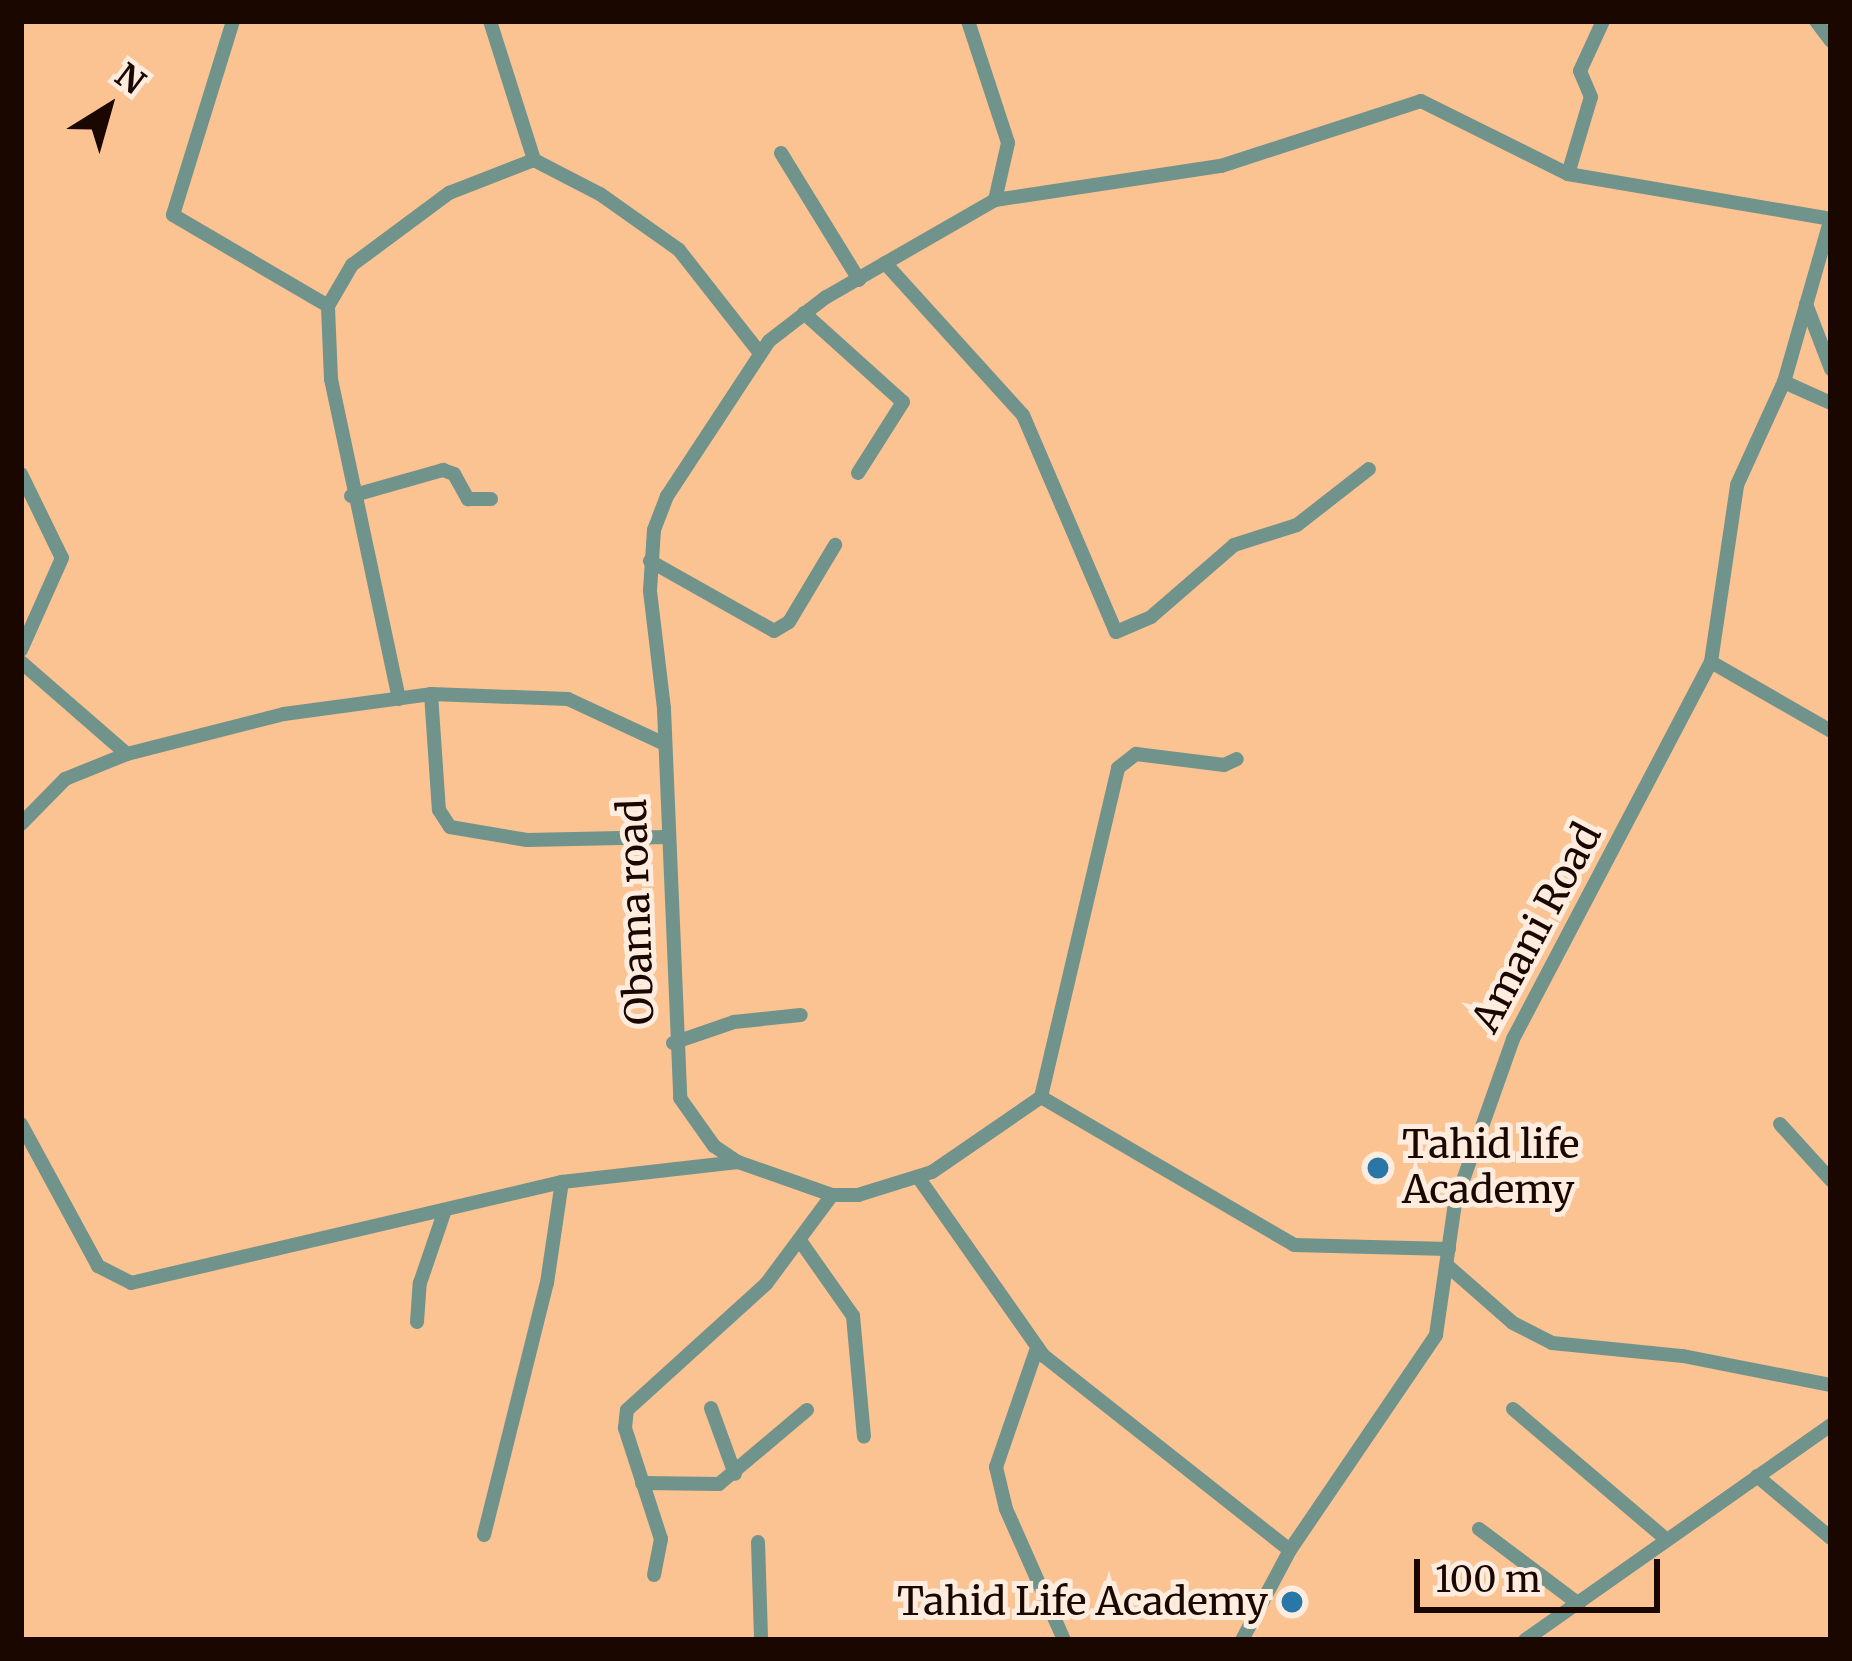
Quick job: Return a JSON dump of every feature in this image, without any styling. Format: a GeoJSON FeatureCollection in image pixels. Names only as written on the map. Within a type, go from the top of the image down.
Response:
{"type":"FeatureCollection","features":[{"type":"Feature","properties":{"kind":"street"},"geometry":{"type":"LineString","coordinates":[[233,21],[173,214],[328,306]]}},
{"type":"Feature","properties":{"kind":"street"},"geometry":{"type":"LineString","coordinates":[[490,21],[534,160],[600,194],[679,250],[759,352]]}},
{"type":"Feature","properties":{"kind":"street"},"geometry":{"type":"LineString","coordinates":[[968,21],[1008,142],[995,200],[1221,166],[1421,100],[1568,174],[1831,219]]}},
{"type":"Feature","properties":{"kind":"street"},"geometry":{"type":"LineString","coordinates":[[1568,174],[1591,97],[1580,71],[1604,21]]}},
{"type":"Feature","properties":{"kind":"street"},"geometry":{"type":"LineString","coordinates":[[1816,21],[1831,41]]}},
{"type":"Feature","properties":{"kind":"street"},"geometry":{"type":"LineString","coordinates":[[781,153],[859,280]]}},
{"type":"Feature","properties":{"kind":"street"},"geometry":{"type":"LineString","coordinates":[[399,699],[351,496],[328,306],[352,265],[427,207],[534,160]]}},
{"type":"Feature","properties":{"kind":"street","name":"Obama road"},"geometry":{"type":"LineString","coordinates":[[832,1195],[738,1162],[714,1147],[686,1109],[674,1043],[665,744],[650,561],[667,496],[759,352],[803,313],[995,200]]}},
{"type":"Feature","properties":{"kind":"street","name":"Amani Road"},"geometry":{"type":"LineString","coordinates":[[1242,1640],[1290,1550],[1436,1335],[1455,1203],[1513,1039],[1711,662],[1737,484],[1784,382],[1831,219]]}},
{"type":"Feature","properties":{"kind":"street"},"geometry":{"type":"LineString","coordinates":[[885,263],[1023,415],[1116,632],[1151,617],[1234,545],[1297,524],[1370,469]]}},
{"type":"Feature","properties":{"kind":"street"},"geometry":{"type":"LineString","coordinates":[[1806,304],[1831,369]]}},
{"type":"Feature","properties":{"kind":"street"},"geometry":{"type":"LineString","coordinates":[[803,313],[902,399],[858,473]]}},
{"type":"Feature","properties":{"kind":"street"},"geometry":{"type":"LineString","coordinates":[[1784,382],[1831,403]]}},
{"type":"Feature","properties":{"kind":"street"},"geometry":{"type":"LineString","coordinates":[[351,496],[443,470],[454,474],[468,499],[491,499]]}},
{"type":"Feature","properties":{"kind":"street"},"geometry":{"type":"LineString","coordinates":[[21,474],[62,558],[21,650]]}},
{"type":"Feature","properties":{"kind":"street"},"geometry":{"type":"LineString","coordinates":[[650,561],[775,631],[789,622],[835,545]]}},
{"type":"Feature","properties":{"kind":"street"},"geometry":{"type":"LineString","coordinates":[[21,662],[128,754]]}},
{"type":"Feature","properties":{"kind":"street"},"geometry":{"type":"LineString","coordinates":[[1711,662],[1831,731]]}},
{"type":"Feature","properties":{"kind":"street"},"geometry":{"type":"LineString","coordinates":[[431,694],[440,810],[450,827],[526,840],[667,837]]}},
{"type":"Feature","properties":{"kind":"street"},"geometry":{"type":"LineString","coordinates":[[21,824],[65,779],[128,754],[284,714],[431,694],[568,699],[665,744]]}},
{"type":"Feature","properties":{"kind":"street"},"geometry":{"type":"LineString","coordinates":[[654,1574],[661,1539],[642,1483],[627,1410],[766,1284],[832,1195],[918,1177],[1041,1097],[1118,769],[1136,754],[1224,766],[1237,759]]}},
{"type":"Feature","properties":{"kind":"street"},"geometry":{"type":"LineString","coordinates":[[674,1043],[734,1022],[802,1015]]}},
{"type":"Feature","properties":{"kind":"street"},"geometry":{"type":"LineString","coordinates":[[1041,1097],[1294,1246],[1449,1249]]}},
{"type":"Feature","properties":{"kind":"street"},"geometry":{"type":"LineString","coordinates":[[21,1124],[98,1265],[131,1283],[444,1214],[562,1182],[738,1162]]}},
{"type":"Feature","properties":{"kind":"street"},"geometry":{"type":"LineString","coordinates":[[1780,1124],[1831,1180]]}},
{"type":"Feature","properties":{"kind":"street"},"geometry":{"type":"LineString","coordinates":[[918,1177],[1037,1348],[1290,1550]]}},
{"type":"Feature","properties":{"kind":"street"},"geometry":{"type":"LineString","coordinates":[[484,1534],[547,1283],[562,1182]]}},
{"type":"Feature","properties":{"kind":"street"},"geometry":{"type":"LineString","coordinates":[[417,1322],[420,1283],[444,1214]]}},
{"type":"Feature","properties":{"kind":"street"},"geometry":{"type":"LineString","coordinates":[[801,1242],[853,1316],[864,1436]]}},
{"type":"Feature","properties":{"kind":"street"},"geometry":{"type":"LineString","coordinates":[[1449,1267],[1513,1323],[1552,1342],[1683,1356],[1831,1385]]}},
{"type":"Feature","properties":{"kind":"street"},"geometry":{"type":"LineString","coordinates":[[1037,1348],[997,1467],[1006,1509],[1064,1640]]}},
{"type":"Feature","properties":{"kind":"street"},"geometry":{"type":"LineString","coordinates":[[711,1408],[735,1474]]}},
{"type":"Feature","properties":{"kind":"street"},"geometry":{"type":"LineString","coordinates":[[1513,1409],[1666,1539]]}},
{"type":"Feature","properties":{"kind":"street"},"geometry":{"type":"LineString","coordinates":[[642,1483],[712,1485],[735,1474],[807,1411]]}},
{"type":"Feature","properties":{"kind":"street"},"geometry":{"type":"LineString","coordinates":[[1526,1640],[1831,1425]]}},
{"type":"Feature","properties":{"kind":"street"},"geometry":{"type":"LineString","coordinates":[[1757,1476],[1831,1538]]}},
{"type":"Feature","properties":{"kind":"street"},"geometry":{"type":"LineString","coordinates":[[1479,1529],[1579,1604]]}},
{"type":"Feature","properties":{"kind":"street"},"geometry":{"type":"LineString","coordinates":[[758,1542],[761,1640]]}},
{"type":"Feature","properties":{"kind":"place","name":"Tahid life Academy"},"geometry":{"type":"Point","coordinates":[1378,1168]}},
{"type":"Feature","properties":{"kind":"place","name":"Tahid Life Academy"},"geometry":{"type":"Point","coordinates":[1292,1602]}}]}
